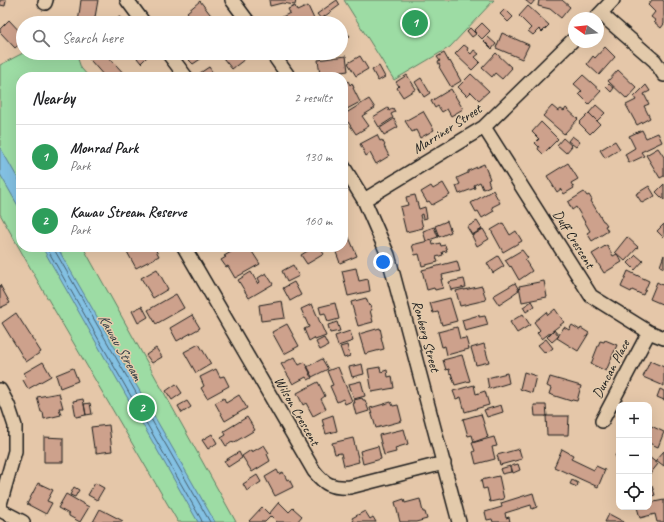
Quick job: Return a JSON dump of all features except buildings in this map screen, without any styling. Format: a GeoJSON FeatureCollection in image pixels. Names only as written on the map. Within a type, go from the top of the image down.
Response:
{"type":"FeatureCollection","features":[{"type":"Feature","properties":{"kind":"street"},"geometry":{"type":"LineString","coordinates":[[127,0],[139,16]]}},
{"type":"Feature","properties":{"kind":"street"},"geometry":{"type":"LineString","coordinates":[[232,0],[244,16]]}},
{"type":"Feature","properties":{"kind":"street"},"geometry":{"type":"LineString","coordinates":[[601,12],[613,0]]}},
{"type":"Feature","properties":{"kind":"street"},"geometry":{"type":"LineString","coordinates":[[604,18],[655,61],[664,75]]}},
{"type":"Feature","properties":{"kind":"street","name":"Marriner Street"},"geometry":{"type":"LineString","coordinates":[[364,200],[484,127],[568,45]]}},
{"type":"Feature","properties":{"kind":"street"},"geometry":{"type":"LineString","coordinates":[[173,60],[182,72]]}},
{"type":"Feature","properties":{"kind":"street"},"geometry":{"type":"LineString","coordinates":[[276,60],[282,72]]}},
{"type":"Feature","properties":{"kind":"street","name":"Duff Crescent"},"geometry":{"type":"LineString","coordinates":[[484,127],[591,296],[649,332],[664,338]]}},
{"type":"Feature","properties":{"kind":"street","name":"Ronberg Street"},"geometry":{"type":"LineString","coordinates":[[348,174],[364,200],[388,254],[459,522]]}},
{"type":"Feature","properties":{"kind":"street","name":"Wilson Crescent"},"geometry":{"type":"LineString","coordinates":[[187,252],[314,471],[325,482],[330,486],[339,488],[350,487],[444,463]]}},
{"type":"Feature","properties":{"kind":"street","name":"Duncan Place"},"geometry":{"type":"LineString","coordinates":[[602,421],[649,332]]}},
{"type":"Feature","properties":{"kind":"street"},"geometry":{"type":"LineString","coordinates":[[0,390],[8,405],[15,426],[15,451],[0,504]]}},
{"type":"Feature","properties":{"kind":"street"},"geometry":{"type":"LineString","coordinates":[[0,510],[23,522]]}},
{"type":"Feature","properties":{"kind":"green space"},"geometry":{"type":"Polygon","coordinates":[[[344,0],[494,0],[450,47],[394,80],[344,0]]]}},
{"type":"Feature","properties":{"kind":"green space"},"geometry":{"type":"Polygon","coordinates":[[[16,57],[16,60],[78,60],[81,68],[85,72],[16,72],[16,242],[0,214],[0,65],[16,57]]]}},
{"type":"Feature","properties":{"kind":"green space"},"geometry":{"type":"Polygon","coordinates":[[[21,252],[86,252],[236,522],[178,522],[21,252]]]}},
{"type":"Feature","properties":{"kind":"water"},"geometry":{"type":"Polygon","coordinates":[[[0,147],[16,175],[16,202],[0,174],[0,147]]]}},
{"type":"Feature","properties":{"kind":"water"},"geometry":{"type":"Polygon","coordinates":[[[45,252],[60,252],[215,522],[198,522],[45,252]]]}},
{"type":"Feature","properties":{"kind":"place","name":"Monrad Park"},"geometry":{"type":"Point","coordinates":[415,23]}},
{"type":"Feature","properties":{"kind":"place","name":"Kawau Stream Reserve"},"geometry":{"type":"Point","coordinates":[142,408]}},
{"type":"Feature","properties":{"kind":"water label","name":"Kawau Stream"},"geometry":{"type":"Point","coordinates":[120,347]}}]}
